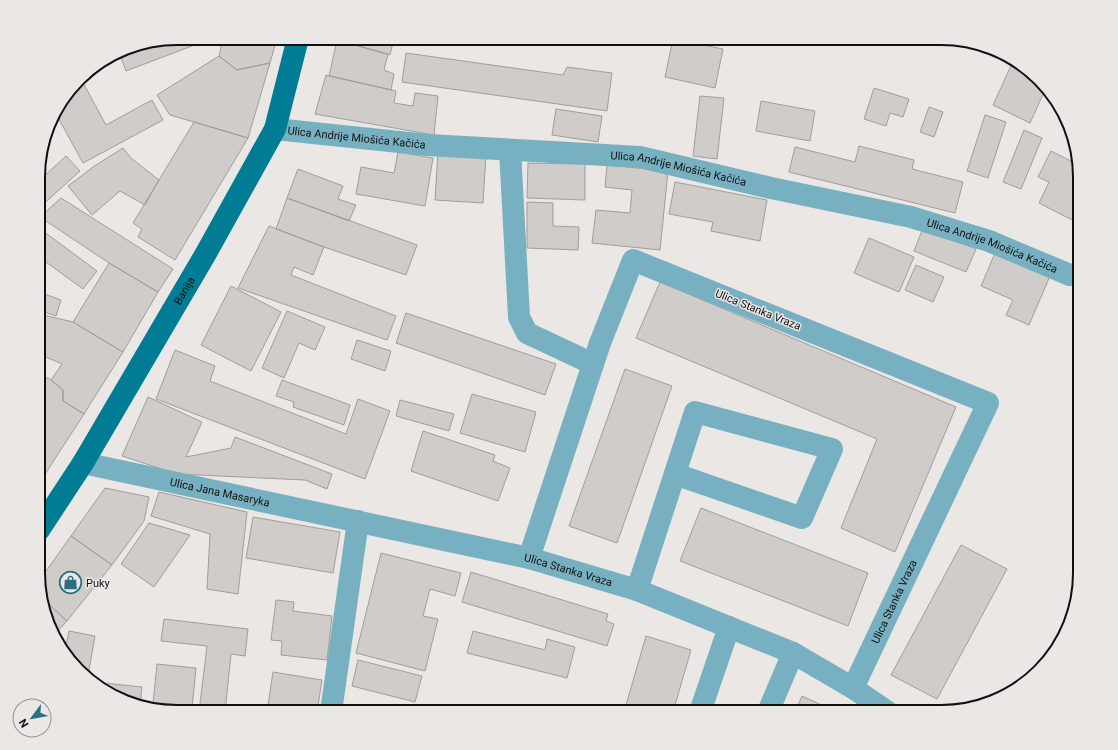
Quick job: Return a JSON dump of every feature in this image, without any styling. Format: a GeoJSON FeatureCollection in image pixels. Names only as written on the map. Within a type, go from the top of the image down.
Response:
{"type":"FeatureCollection","features":[{"type":"Feature","properties":{"kind":"main road","name":"Banija"},"geometry":{"type":"LineString","coordinates":[[45,521],[83,462],[205,255],[275,129],[296,45]]}},
{"type":"Feature","properties":{"kind":"street","name":"Ulica Andrije Miošića Kačića"},"geometry":{"type":"LineString","coordinates":[[275,129],[428,145],[640,157],[771,188],[911,217],[990,241],[1070,275]]}},
{"type":"Feature","properties":{"kind":"street"},"geometry":{"type":"LineString","coordinates":[[510,150],[519,317],[527,333],[593,364]]}},
{"type":"Feature","properties":{"kind":"street","name":"Ulica Stanka Vraza"},"geometry":{"type":"LineString","coordinates":[[853,688],[988,403],[633,260],[593,364],[529,558],[636,590],[793,653],[853,688],[878,705]]}},
{"type":"Feature","properties":{"kind":"street"},"geometry":{"type":"LineString","coordinates":[[636,590],[695,412],[832,449],[802,518],[675,474]]}},
{"type":"Feature","properties":{"kind":"street","name":"Ulica Jana Masaryka"},"geometry":{"type":"LineString","coordinates":[[83,462],[529,558]]}},
{"type":"Feature","properties":{"kind":"street"},"geometry":{"type":"LineString","coordinates":[[332,705],[358,521]]}},
{"type":"Feature","properties":{"kind":"street"},"geometry":{"type":"LineString","coordinates":[[702,705],[729,627]]}},
{"type":"Feature","properties":{"kind":"street"},"geometry":{"type":"LineString","coordinates":[[771,705],[793,653]]}},
{"type":"Feature","properties":{"kind":"building"},"geometry":{"type":"Polygon","coordinates":[[[195,45],[126,71],[121,58],[135,52],[160,46],[195,45]]]}},
{"type":"Feature","properties":{"kind":"building"},"geometry":{"type":"Polygon","coordinates":[[[221,45],[275,45],[270,63],[237,70],[219,56],[221,45]]]}},
{"type":"Feature","properties":{"kind":"building"},"geometry":{"type":"Polygon","coordinates":[[[336,45],[355,45],[388,54],[384,70],[394,74],[391,90],[329,76],[336,45]]]}},
{"type":"Feature","properties":{"kind":"building"},"geometry":{"type":"Polygon","coordinates":[[[355,45],[392,45],[390,55],[355,45]]]}},
{"type":"Feature","properties":{"kind":"building"},"geometry":{"type":"Polygon","coordinates":[[[672,45],[703,45],[723,49],[715,88],[665,77],[672,45]]]}},
{"type":"Feature","properties":{"kind":"building"},"geometry":{"type":"Polygon","coordinates":[[[406,53],[563,75],[567,67],[612,73],[607,111],[402,82],[406,53]]]}},
{"type":"Feature","properties":{"kind":"building"},"geometry":{"type":"Polygon","coordinates":[[[219,56],[237,70],[270,63],[248,138],[170,115],[157,95],[219,56]]]}},
{"type":"Feature","properties":{"kind":"building"},"geometry":{"type":"Polygon","coordinates":[[[1011,65],[1028,78],[1043,94],[1030,123],[993,105],[1011,65]]]}},
{"type":"Feature","properties":{"kind":"building"},"geometry":{"type":"Polygon","coordinates":[[[326,75],[396,91],[394,103],[413,106],[415,93],[438,96],[434,135],[315,114],[326,75]]]}},
{"type":"Feature","properties":{"kind":"building"},"geometry":{"type":"Polygon","coordinates":[[[84,84],[106,125],[152,100],[163,120],[83,163],[59,119],[67,104],[84,84]]]}},
{"type":"Feature","properties":{"kind":"building"},"geometry":{"type":"Polygon","coordinates":[[[874,88],[909,99],[903,117],[890,113],[886,126],[864,119],[874,88]]]}},
{"type":"Feature","properties":{"kind":"building"},"geometry":{"type":"Polygon","coordinates":[[[700,96],[724,98],[717,159],[693,156],[700,96]]]}},
{"type":"Feature","properties":{"kind":"building"},"geometry":{"type":"Polygon","coordinates":[[[761,101],[815,111],[810,141],[756,131],[761,101]]]}},
{"type":"Feature","properties":{"kind":"building"},"geometry":{"type":"Polygon","coordinates":[[[929,107],[943,112],[934,137],[920,132],[929,107]]]}},
{"type":"Feature","properties":{"kind":"building"},"geometry":{"type":"Polygon","coordinates":[[[556,109],[602,116],[598,142],[552,135],[556,109]]]}},
{"type":"Feature","properties":{"kind":"building"},"geometry":{"type":"Polygon","coordinates":[[[985,115],[1006,122],[988,178],[967,171],[985,115]]]}},
{"type":"Feature","properties":{"kind":"building"},"geometry":{"type":"Polygon","coordinates":[[[194,122],[248,138],[175,260],[138,237],[142,229],[133,223],[194,122]]]}},
{"type":"Feature","properties":{"kind":"building"},"geometry":{"type":"Polygon","coordinates":[[[1024,130],[1042,138],[1021,189],[1003,182],[1024,130]]]}},
{"type":"Feature","properties":{"kind":"building"},"geometry":{"type":"Polygon","coordinates":[[[859,146],[914,160],[912,169],[963,182],[955,213],[789,172],[795,147],[855,162],[859,146]]]}},
{"type":"Feature","properties":{"kind":"building"},"geometry":{"type":"Polygon","coordinates":[[[123,148],[131,158],[159,180],[145,205],[120,191],[92,215],[68,186],[93,167],[123,148]]]}},
{"type":"Feature","properties":{"kind":"building"},"geometry":{"type":"Polygon","coordinates":[[[1051,151],[1072,161],[1073,220],[1039,203],[1049,182],[1038,177],[1051,151]]]}},
{"type":"Feature","properties":{"kind":"building"},"geometry":{"type":"Polygon","coordinates":[[[398,152],[433,158],[425,206],[356,194],[361,167],[394,173],[398,152]]]}},
{"type":"Feature","properties":{"kind":"building"},"geometry":{"type":"Polygon","coordinates":[[[438,152],[486,155],[483,203],[435,200],[438,152]]]}},
{"type":"Feature","properties":{"kind":"building"},"geometry":{"type":"Polygon","coordinates":[[[66,156],[80,171],[45,203],[45,175],[66,156]]]}},
{"type":"Feature","properties":{"kind":"building"},"geometry":{"type":"Polygon","coordinates":[[[528,163],[585,164],[585,200],[527,198],[528,163]]]}},
{"type":"Feature","properties":{"kind":"building"},"geometry":{"type":"Polygon","coordinates":[[[607,165],[668,171],[660,250],[592,243],[596,210],[630,213],[632,190],[605,187],[607,165]]]}},
{"type":"Feature","properties":{"kind":"building"},"geometry":{"type":"Polygon","coordinates":[[[298,169],[343,186],[338,199],[356,205],[349,221],[287,198],[298,169]]]}},
{"type":"Feature","properties":{"kind":"building"},"geometry":{"type":"Polygon","coordinates":[[[675,182],[767,200],[760,241],[711,231],[713,222],[669,214],[675,182]]]}},
{"type":"Feature","properties":{"kind":"building"},"geometry":{"type":"Polygon","coordinates":[[[61,198],[173,269],[158,292],[109,263],[45,220],[45,212],[61,198]]]}},
{"type":"Feature","properties":{"kind":"building"},"geometry":{"type":"Polygon","coordinates":[[[287,198],[417,245],[406,275],[276,229],[287,198]]]}},
{"type":"Feature","properties":{"kind":"building"},"geometry":{"type":"Polygon","coordinates":[[[527,202],[553,203],[553,226],[579,227],[578,250],[527,248],[527,202]]]}},
{"type":"Feature","properties":{"kind":"building"},"geometry":{"type":"Polygon","coordinates":[[[269,226],[324,247],[313,275],[294,267],[291,275],[396,316],[387,340],[238,288],[269,226]]]}},
{"type":"Feature","properties":{"kind":"building"},"geometry":{"type":"Polygon","coordinates":[[[923,228],[976,249],[966,272],[914,251],[923,228]]]}},
{"type":"Feature","properties":{"kind":"building"},"geometry":{"type":"Polygon","coordinates":[[[45,232],[97,271],[83,289],[45,261],[45,232]]]}},
{"type":"Feature","properties":{"kind":"building"},"geometry":{"type":"Polygon","coordinates":[[[869,238],[914,257],[899,292],[854,273],[869,238]]]}},
{"type":"Feature","properties":{"kind":"building"},"geometry":{"type":"Polygon","coordinates":[[[995,253],[1050,276],[1029,325],[1006,315],[1013,300],[981,286],[995,253]]]}},
{"type":"Feature","properties":{"kind":"building"},"geometry":{"type":"Polygon","coordinates":[[[109,263],[158,292],[123,352],[73,322],[109,263]]]}},
{"type":"Feature","properties":{"kind":"building"},"geometry":{"type":"Polygon","coordinates":[[[916,265],[944,277],[933,302],[905,290],[916,265]]]}},
{"type":"Feature","properties":{"kind":"building"},"geometry":{"type":"Polygon","coordinates":[[[660,282],[956,407],[895,552],[841,528],[877,439],[636,338],[660,282]]]}},
{"type":"Feature","properties":{"kind":"building"},"geometry":{"type":"Polygon","coordinates":[[[231,286],[281,312],[251,371],[201,345],[231,286]]]}},
{"type":"Feature","properties":{"kind":"building"},"geometry":{"type":"Polygon","coordinates":[[[45,294],[61,300],[56,316],[45,312],[45,294]]]}},
{"type":"Feature","properties":{"kind":"building"},"geometry":{"type":"Polygon","coordinates":[[[287,311],[325,327],[315,350],[299,343],[284,378],[262,368],[287,311]]]}},
{"type":"Feature","properties":{"kind":"building"},"geometry":{"type":"Polygon","coordinates":[[[406,313],[556,364],[545,395],[396,343],[406,313]]]}},
{"type":"Feature","properties":{"kind":"building"},"geometry":{"type":"Polygon","coordinates":[[[45,315],[73,322],[123,352],[84,414],[63,401],[63,390],[51,380],[62,364],[45,357],[45,315]]]}},
{"type":"Feature","properties":{"kind":"building"},"geometry":{"type":"Polygon","coordinates":[[[357,340],[391,351],[385,371],[351,359],[357,340]]]}},
{"type":"Feature","properties":{"kind":"building"},"geometry":{"type":"Polygon","coordinates":[[[175,350],[215,366],[210,381],[346,434],[358,399],[390,411],[365,479],[156,399],[175,350]]]}},
{"type":"Feature","properties":{"kind":"building"},"geometry":{"type":"Polygon","coordinates":[[[625,369],[672,386],[617,543],[569,526],[625,369]]]}},
{"type":"Feature","properties":{"kind":"building"},"geometry":{"type":"Polygon","coordinates":[[[45,378],[51,380],[63,390],[63,401],[84,414],[45,474],[45,378]]]}},
{"type":"Feature","properties":{"kind":"building"},"geometry":{"type":"Polygon","coordinates":[[[282,380],[350,405],[344,425],[293,407],[294,402],[276,396],[282,380]]]}},
{"type":"Feature","properties":{"kind":"building"},"geometry":{"type":"Polygon","coordinates":[[[472,394],[536,412],[525,452],[460,433],[472,394]]]}},
{"type":"Feature","properties":{"kind":"building"},"geometry":{"type":"Polygon","coordinates":[[[148,397],[202,422],[186,457],[231,448],[235,437],[332,474],[327,489],[305,480],[177,474],[122,456],[148,397]]]}},
{"type":"Feature","properties":{"kind":"building"},"geometry":{"type":"Polygon","coordinates":[[[400,400],[454,414],[449,431],[396,416],[400,400]]]}},
{"type":"Feature","properties":{"kind":"building"},"geometry":{"type":"Polygon","coordinates":[[[423,431],[495,455],[493,461],[510,468],[498,501],[411,471],[423,431]]]}},
{"type":"Feature","properties":{"kind":"building"},"geometry":{"type":"Polygon","coordinates":[[[105,488],[149,497],[144,521],[112,565],[71,536],[105,488]]]}},
{"type":"Feature","properties":{"kind":"building"},"geometry":{"type":"Polygon","coordinates":[[[159,492],[247,512],[238,594],[207,589],[210,534],[151,516],[159,492]]]}},
{"type":"Feature","properties":{"kind":"building"},"geometry":{"type":"Polygon","coordinates":[[[701,508],[868,573],[848,626],[680,561],[701,508]]]}},
{"type":"Feature","properties":{"kind":"building"},"geometry":{"type":"Polygon","coordinates":[[[253,517],[340,532],[333,573],[246,558],[253,517]]]}},
{"type":"Feature","properties":{"kind":"building"},"geometry":{"type":"Polygon","coordinates":[[[149,523],[190,535],[154,587],[121,564],[149,523]]]}},
{"type":"Feature","properties":{"kind":"building"},"geometry":{"type":"Polygon","coordinates":[[[71,536],[112,565],[67,621],[48,604],[45,573],[71,536]]]}},
{"type":"Feature","properties":{"kind":"building"},"geometry":{"type":"Polygon","coordinates":[[[961,545],[1007,569],[937,699],[891,675],[961,545]]]}},
{"type":"Feature","properties":{"kind":"building"},"geometry":{"type":"Polygon","coordinates":[[[381,553],[461,573],[455,596],[430,589],[423,616],[438,619],[425,671],[356,653],[381,553]]]}},
{"type":"Feature","properties":{"kind":"building"},"geometry":{"type":"Polygon","coordinates":[[[471,572],[608,614],[606,621],[614,624],[607,646],[462,602],[471,572]]]}},
{"type":"Feature","properties":{"kind":"building"},"geometry":{"type":"Polygon","coordinates":[[[276,600],[294,602],[293,611],[332,616],[327,660],[281,655],[282,641],[271,640],[276,600]]]}},
{"type":"Feature","properties":{"kind":"building"},"geometry":{"type":"Polygon","coordinates":[[[48,604],[67,621],[58,630],[48,604]]]}},
{"type":"Feature","properties":{"kind":"building"},"geometry":{"type":"Polygon","coordinates":[[[164,619],[248,629],[245,656],[231,654],[226,705],[200,705],[207,646],[161,641],[164,619]]]}},
{"type":"Feature","properties":{"kind":"building"},"geometry":{"type":"Polygon","coordinates":[[[69,631],[95,636],[89,671],[78,660],[66,645],[69,631]]]}},
{"type":"Feature","properties":{"kind":"building"},"geometry":{"type":"Polygon","coordinates":[[[473,631],[545,650],[547,639],[575,647],[567,678],[467,653],[473,631]]]}},
{"type":"Feature","properties":{"kind":"building"},"geometry":{"type":"Polygon","coordinates":[[[646,636],[691,650],[675,705],[626,705],[646,636]]]}},
{"type":"Feature","properties":{"kind":"building"},"geometry":{"type":"Polygon","coordinates":[[[358,660],[422,676],[415,702],[352,686],[358,660]]]}},
{"type":"Feature","properties":{"kind":"building"},"geometry":{"type":"Polygon","coordinates":[[[157,664],[196,668],[192,705],[153,703],[157,664]]]}},
{"type":"Feature","properties":{"kind":"building"},"geometry":{"type":"Polygon","coordinates":[[[273,672],[322,680],[318,705],[268,705],[273,672]]]}},
{"type":"Feature","properties":{"kind":"building"},"geometry":{"type":"Polygon","coordinates":[[[104,683],[142,687],[141,700],[104,683]]]}},
{"type":"Feature","properties":{"kind":"building"},"geometry":{"type":"Polygon","coordinates":[[[802,696],[822,705],[798,705],[802,696]]]}},
{"type":"Feature","properties":{"kind":"place","name":"Puky"},"geometry":{"type":"Point","coordinates":[71,583]}}]}
